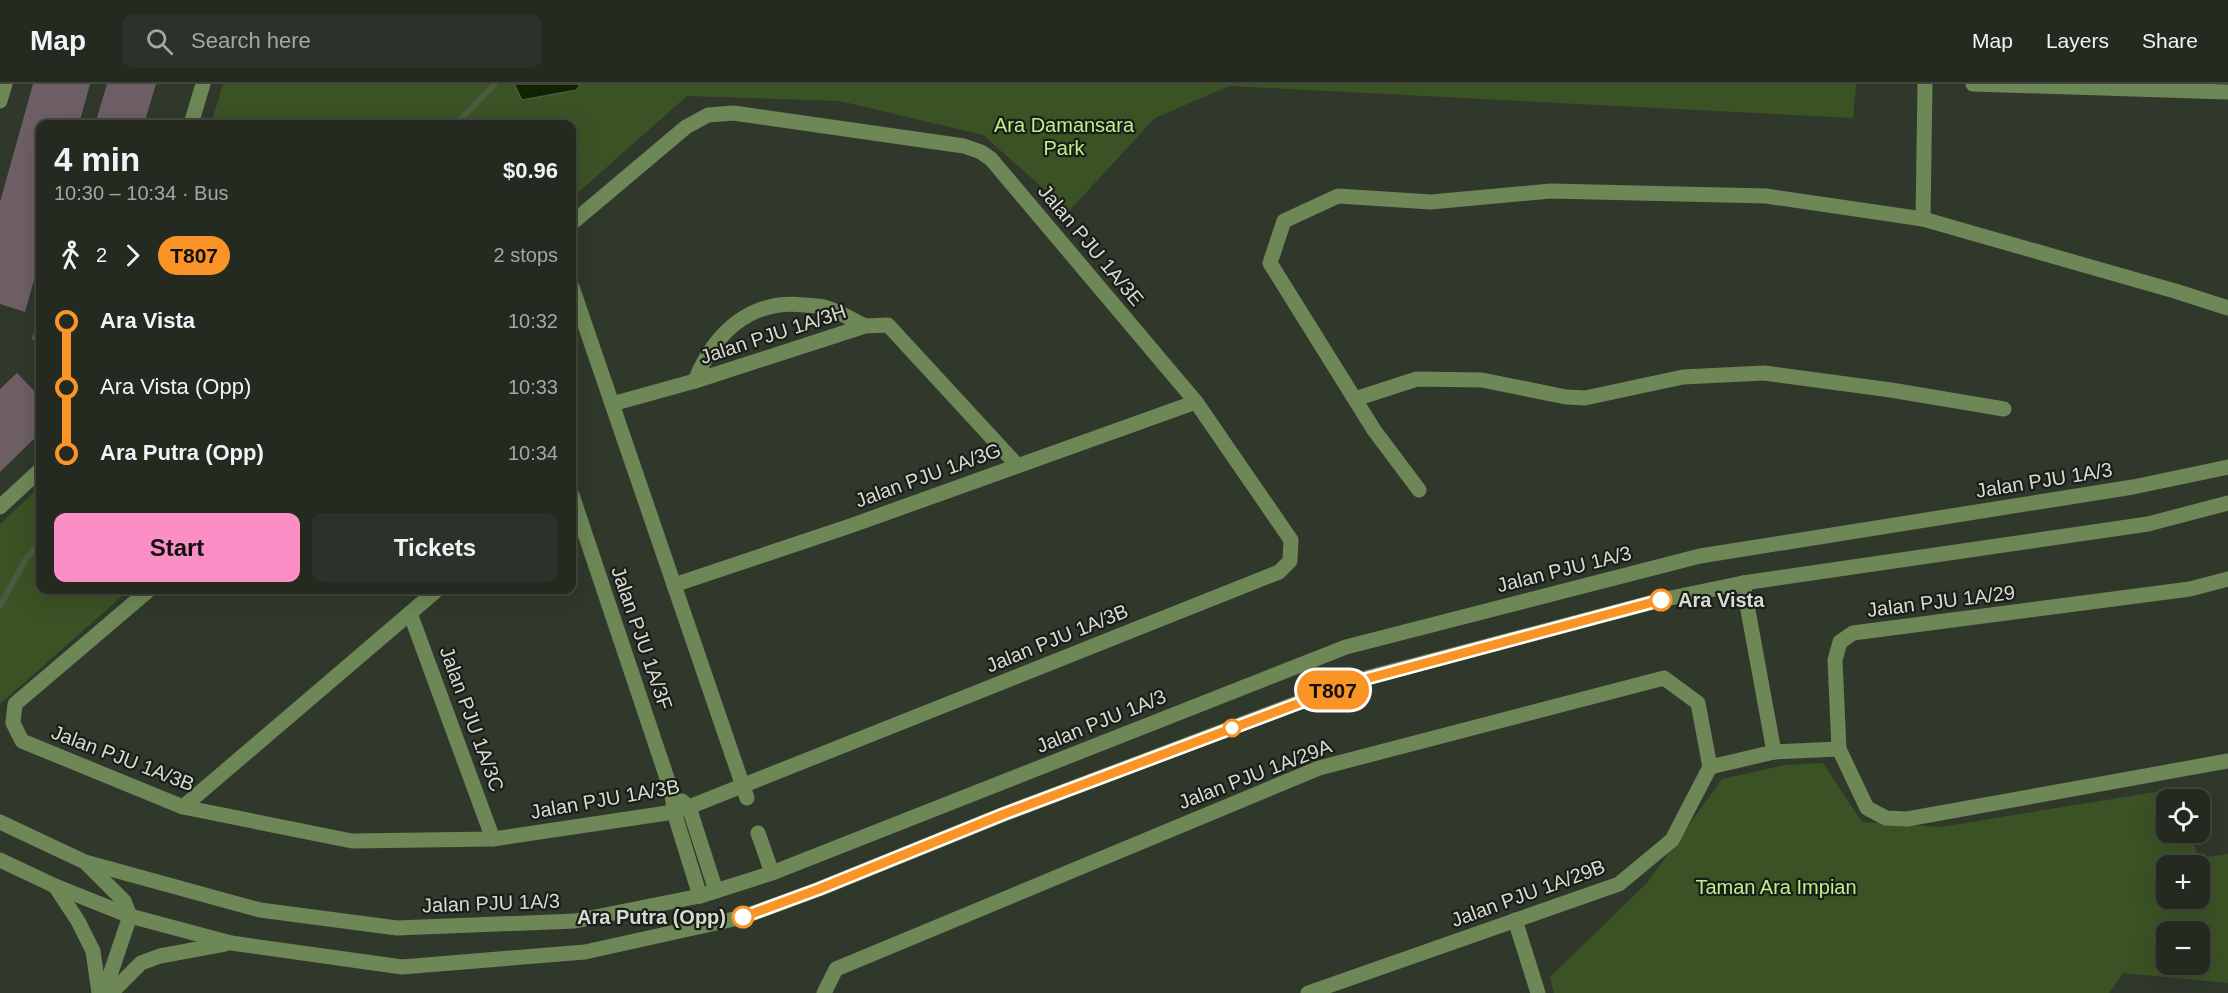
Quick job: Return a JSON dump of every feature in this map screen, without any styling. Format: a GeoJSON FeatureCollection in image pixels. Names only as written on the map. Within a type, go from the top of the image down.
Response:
{"type":"FeatureCollection","features":[{"type":"Feature","properties":{"kind":"street"},"geometry":{"type":"LineString","coordinates":[[0,101],[5,84]]}},
{"type":"Feature","properties":{"kind":"street"},"geometry":{"type":"LineString","coordinates":[[192,120],[202,84]]}},
{"type":"Feature","properties":{"kind":"street"},"geometry":{"type":"LineString","coordinates":[[1923,219],[1925,84]]}},
{"type":"Feature","properties":{"kind":"street"},"geometry":{"type":"LineString","coordinates":[[1973,84],[2223,90]]}},
{"type":"Feature","properties":{"kind":"street","name":"Jalan PJU 1A/3E"},"geometry":{"type":"LineString","coordinates":[[576,220],[686,127],[708,115],[733,113],[964,146],[981,152],[991,159],[1196,402],[1291,540],[1290,561]]}},
{"type":"Feature","properties":{"kind":"street"},"geometry":{"type":"LineString","coordinates":[[1419,490],[1374,430],[1270,263],[1284,221],[1338,196],[1431,202],[1551,191],[1766,196],[1923,219],[2228,308]]}},
{"type":"Feature","properties":{"kind":"street"},"geometry":{"type":"LineString","coordinates":[[576,299],[745,791]]}},
{"type":"Feature","properties":{"kind":"street","name":"Jalan PJU 1A/3H"},"geometry":{"type":"LineString","coordinates":[[695,381],[703,359],[715,342],[735,324],[761,308],[787,303],[826,307],[865,327]]}},
{"type":"Feature","properties":{"kind":"street","name":"Jalan PJU 1A/3H"},"geometry":{"type":"LineString","coordinates":[[612,404],[695,381],[865,327],[888,325],[1017,465]]}},
{"type":"Feature","properties":{"kind":"street"},"geometry":{"type":"LineString","coordinates":[[1355,399],[1417,379],[1482,380],[1566,397],[1585,398],[1683,377],[1764,373],[1891,390],[2004,409]]}},
{"type":"Feature","properties":{"kind":"street","name":"Jalan PJU 1A/3G"},"geometry":{"type":"LineString","coordinates":[[674,585],[850,526],[1196,402]]}},
{"type":"Feature","properties":{"kind":"street","name":"Jalan PJU 1A/3"},"geometry":{"type":"LineString","coordinates":[[0,822],[85,862],[260,910],[397,928],[575,921],[700,896],[772,873],[1346,647],[1700,556],[2133,488],[2228,467]]}},
{"type":"Feature","properties":{"kind":"street"},"geometry":{"type":"LineString","coordinates":[[0,507],[36,474]]}},
{"type":"Feature","properties":{"kind":"street"},"geometry":{"type":"LineString","coordinates":[[0,860],[54,886],[130,916],[231,943],[402,967],[585,952],[743,917],[819,889],[1004,814],[1358,681],[1661,600],[1743,584],[2148,524],[2228,503]]}},
{"type":"Feature","properties":{"kind":"street","name":"Jalan PJU 1A/3F"},"geometry":{"type":"LineString","coordinates":[[576,507],[672,793],[682,809],[716,891]]}},
{"type":"Feature","properties":{"kind":"street","name":"Jalan PJU 1A/3B"},"geometry":{"type":"LineString","coordinates":[[144,594],[15,704],[13,723],[22,741],[183,807],[352,841],[493,839],[682,809],[745,791],[920,716],[1279,572],[1290,561]]}},
{"type":"Feature","properties":{"kind":"street","name":"Jalan PJU 1A/29"},"geometry":{"type":"LineString","coordinates":[[2228,579],[2190,589],[1853,633],[1839,642],[1835,660],[1839,749],[1868,808],[1887,818],[1907,819],[2228,760]]}},
{"type":"Feature","properties":{"kind":"street"},"geometry":{"type":"LineString","coordinates":[[1743,584],[1774,752]]}},
{"type":"Feature","properties":{"kind":"street"},"geometry":{"type":"LineString","coordinates":[[183,807],[432,594]]}},
{"type":"Feature","properties":{"kind":"street","name":"Jalan PJU 1A/3C"},"geometry":{"type":"LineString","coordinates":[[410,613],[493,839]]}},
{"type":"Feature","properties":{"kind":"street","name":"Jalan PJU 1A/29A"},"geometry":{"type":"LineString","coordinates":[[824,993],[836,969],[1319,768],[1664,678],[1698,703],[1710,767]]}},
{"type":"Feature","properties":{"kind":"street"},"geometry":{"type":"LineString","coordinates":[[1710,767],[1774,752],[1839,749]]}},
{"type":"Feature","properties":{"kind":"street","name":"Jalan PJU 1A/29B"},"geometry":{"type":"LineString","coordinates":[[1308,993],[1618,884],[1672,840],[1710,767]]}},
{"type":"Feature","properties":{"kind":"street","name":"Jalan PJU 1A/3F"},"geometry":{"type":"LineString","coordinates":[[682,809],[700,896]]}},
{"type":"Feature","properties":{"kind":"street"},"geometry":{"type":"LineString","coordinates":[[758,833],[772,873]]}},
{"type":"Feature","properties":{"kind":"street"},"geometry":{"type":"LineString","coordinates":[[85,862],[124,901],[130,916],[101,993]]}},
{"type":"Feature","properties":{"kind":"street"},"geometry":{"type":"LineString","coordinates":[[54,886],[78,921],[93,951],[101,993]]}},
{"type":"Feature","properties":{"kind":"street"},"geometry":{"type":"LineString","coordinates":[[1515,920],[1538,993]]}},
{"type":"Feature","properties":{"kind":"street"},"geometry":{"type":"LineString","coordinates":[[111,993],[141,963],[160,956],[231,943]]}},
{"type":"Feature","properties":{"kind":"green space","name":"Ara Damansara Park"},"geometry":{"type":"Polygon","coordinates":[[[223,84],[1856,84],[1853,118],[1229,86],[1155,118],[1069,211],[983,135],[840,101],[687,96],[576,194],[576,120],[212,120],[223,84]]]}},
{"type":"Feature","properties":{"kind":"green space"},"geometry":{"type":"Polygon","coordinates":[[[36,491],[36,594],[124,594],[0,704],[0,524],[36,491]]]}},
{"type":"Feature","properties":{"kind":"green space","name":"Taman Ara Impian"},"geometry":{"type":"Polygon","coordinates":[[[1823,763],[1862,822],[1940,827],[2156,792],[2156,843],[2194,843],[2198,855],[2156,855],[2156,909],[2210,909],[2210,856],[2228,854],[2228,983],[2123,973],[2109,993],[1554,993],[1550,977],[1647,883],[1722,779],[1786,765],[1823,763]]]}},
{"type":"Feature","properties":{"kind":"shaded area"},"geometry":{"type":"Polygon","coordinates":[[[514,84],[580,84],[577,90],[522,100],[514,84]]]}},
{"type":"Feature","properties":{"kind":"building"},"geometry":{"type":"Polygon","coordinates":[[[33,84],[90,84],[80,120],[36,120],[36,273],[25,312],[0,304],[0,202],[33,84]]]}},
{"type":"Feature","properties":{"kind":"building"},"geometry":{"type":"Polygon","coordinates":[[[107,84],[156,84],[145,120],[96,120],[107,84]]]}},
{"type":"Feature","properties":{"kind":"building"},"geometry":{"type":"Polygon","coordinates":[[[36,324],[36,340],[32,339],[36,324]]]}},
{"type":"Feature","properties":{"kind":"building"},"geometry":{"type":"Polygon","coordinates":[[[17,373],[36,393],[36,437],[0,472],[0,389],[17,373]]]}},
{"type":"Feature","properties":{"kind":"waterway"},"geometry":{"type":"LineString","coordinates":[[460,120],[495,84]]}},
{"type":"Feature","properties":{"kind":"waterway"},"geometry":{"type":"LineString","coordinates":[[0,606],[27,557],[36,548]]}},
{"type":"Feature","properties":{"kind":"bus line","name":"T807"},"geometry":{"type":"LineString","coordinates":[[743,917],[819,889],[1004,814],[1358,681],[1661,600]]}},
{"type":"Feature","properties":{"kind":"place","name":"Ara Vista"},"geometry":{"type":"Point","coordinates":[1661,600]}},
{"type":"Feature","properties":{"kind":"place","name":"Ara Putra (Opp)"},"geometry":{"type":"Point","coordinates":[743,917]}}]}
